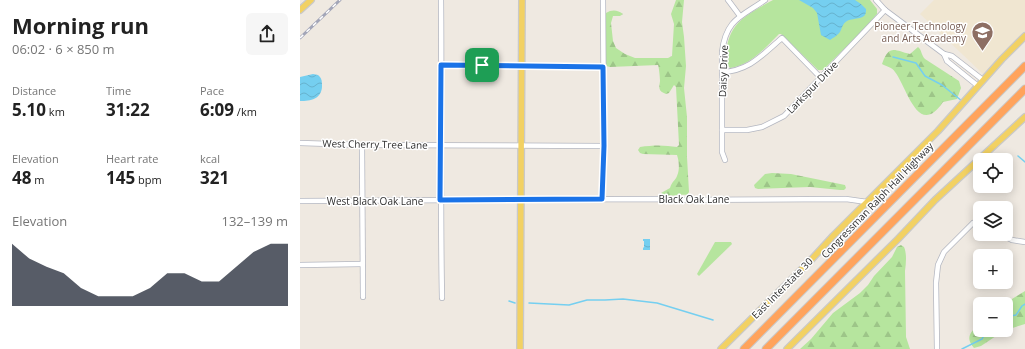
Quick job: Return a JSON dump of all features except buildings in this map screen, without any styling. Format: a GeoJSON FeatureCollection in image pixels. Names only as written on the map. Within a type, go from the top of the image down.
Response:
{"type":"FeatureCollection","features":[{"type":"Feature","properties":{"kind":"highway","name":"Congressman Ralph Hall Highway"},"geometry":{"type":"LineString","coordinates":[[744,349],[1025,66]]}},
{"type":"Feature","properties":{"kind":"highway"},"geometry":{"type":"LineString","coordinates":[[766,349],[1025,89]]}},
{"type":"Feature","properties":{"kind":"main road"},"geometry":{"type":"LineString","coordinates":[[300,10],[311,0]]}},
{"type":"Feature","properties":{"kind":"main road"},"geometry":{"type":"LineString","coordinates":[[520,349],[522,0]]}},
{"type":"Feature","properties":{"kind":"main road","name":"East Interstate 30"},"geometry":{"type":"LineString","coordinates":[[721,349],[938,131],[1002,59],[1025,36]]}},
{"type":"Feature","properties":{"kind":"main road"},"geometry":{"type":"LineString","coordinates":[[787,349],[898,239],[935,200],[1025,117]]}},
{"type":"Feature","properties":{"kind":"street"},"geometry":{"type":"LineString","coordinates":[[441,0],[442,145],[440,200],[442,298]]}},
{"type":"Feature","properties":{"kind":"street"},"geometry":{"type":"LineString","coordinates":[[602,199],[604,146],[603,0]]}},
{"type":"Feature","properties":{"kind":"street"},"geometry":{"type":"LineString","coordinates":[[728,0],[740,16]]}},
{"type":"Feature","properties":{"kind":"street","name":"Daisy Drive"},"geometry":{"type":"LineString","coordinates":[[725,160],[722,152],[722,72],[724,38],[731,25],[740,16],[765,0]]}},
{"type":"Feature","properties":{"kind":"street"},"geometry":{"type":"LineString","coordinates":[[876,0],[885,10],[944,54],[952,56],[983,80]]}},
{"type":"Feature","properties":{"kind":"street","name":"Larkspur Drive"},"geometry":{"type":"LineString","coordinates":[[722,130],[747,130],[762,127],[784,116],[885,10]]}},
{"type":"Feature","properties":{"kind":"street"},"geometry":{"type":"LineString","coordinates":[[722,72],[734,72],[752,63],[782,38],[821,78]]}},
{"type":"Feature","properties":{"kind":"street"},"geometry":{"type":"LineString","coordinates":[[944,54],[947,61],[978,86]]}},
{"type":"Feature","properties":{"kind":"street"},"geometry":{"type":"LineString","coordinates":[[441,65],[603,67]]}},
{"type":"Feature","properties":{"kind":"street","name":"West Cherry Tree Lane"},"geometry":{"type":"LineString","coordinates":[[300,143],[362,145],[604,146]]}},
{"type":"Feature","properties":{"kind":"street"},"geometry":{"type":"LineString","coordinates":[[362,145],[363,297]]}},
{"type":"Feature","properties":{"kind":"street","name":"Black Oak Lane"},"geometry":{"type":"LineString","coordinates":[[522,199],[846,199],[867,202]]}},
{"type":"Feature","properties":{"kind":"street","name":"West Black Oak Lane"},"geometry":{"type":"LineString","coordinates":[[300,201],[522,199]]}},
{"type":"Feature","properties":{"kind":"street"},"geometry":{"type":"LineString","coordinates":[[937,349],[936,283],[938,265],[944,252],[973,223]]}},
{"type":"Feature","properties":{"kind":"street"},"geometry":{"type":"LineString","coordinates":[[1013,240],[1025,242]]}},
{"type":"Feature","properties":{"kind":"street"},"geometry":{"type":"LineString","coordinates":[[300,265],[362,264]]}},
{"type":"Feature","properties":{"kind":"shaded area","name":"Pioneer Technology and Arts Academy"},"geometry":{"type":"Polygon","coordinates":[[[934,0],[1025,0],[1025,31],[983,74],[920,14],[934,0]]]}},
{"type":"Feature","properties":{"kind":"green space"},"geometry":{"type":"Polygon","coordinates":[[[676,0],[684,0],[682,22],[686,66],[684,88],[687,117],[689,192],[687,195],[670,196],[661,193],[670,188],[677,176],[679,166],[677,155],[643,154],[638,150],[640,147],[645,146],[677,147],[679,145],[676,87],[674,85],[669,93],[666,94],[660,90],[658,65],[606,66],[605,23],[606,13],[610,11],[615,10],[623,14],[620,16],[613,16],[611,23],[613,41],[616,48],[625,54],[635,58],[668,58],[672,56],[674,24],[671,14],[676,0]]]}},
{"type":"Feature","properties":{"kind":"green space"},"geometry":{"type":"Polygon","coordinates":[[[773,0],[870,0],[877,9],[877,14],[823,70],[818,70],[781,34],[779,34],[751,60],[730,68],[726,64],[726,51],[732,31],[744,17],[773,0]]]}},
{"type":"Feature","properties":{"kind":"green space"},"geometry":{"type":"Polygon","coordinates":[[[918,47],[925,59],[959,81],[961,88],[957,99],[943,102],[934,112],[927,115],[920,113],[914,106],[894,70],[882,64],[887,53],[890,51],[896,50],[910,54],[918,47]]]}},
{"type":"Feature","properties":{"kind":"green space"},"geometry":{"type":"Polygon","coordinates":[[[765,174],[791,174],[845,185],[846,188],[844,190],[840,190],[810,187],[755,188],[754,185],[765,174]]]}},
{"type":"Feature","properties":{"kind":"green space"},"geometry":{"type":"Polygon","coordinates":[[[715,242],[731,242],[732,244],[699,276],[697,274],[715,242]]]}},
{"type":"Feature","properties":{"kind":"green space"},"geometry":{"type":"Polygon","coordinates":[[[901,245],[904,247],[906,256],[906,337],[910,349],[800,349],[811,339],[833,313],[860,293],[868,285],[874,276],[892,257],[897,247],[901,245]]]}},
{"type":"Feature","properties":{"kind":"green space"},"geometry":{"type":"Polygon","coordinates":[[[1025,291],[1025,324],[1013,328],[1013,298],[1025,291]]]}},
{"type":"Feature","properties":{"kind":"green space"},"geometry":{"type":"Polygon","coordinates":[[[973,330],[973,337],[994,337],[981,346],[974,348],[969,337],[973,330]]]}},
{"type":"Feature","properties":{"kind":"water"},"geometry":{"type":"Polygon","coordinates":[[[799,0],[855,0],[866,9],[866,13],[863,17],[846,22],[839,33],[830,40],[821,35],[817,13],[813,8],[799,0]]]}},
{"type":"Feature","properties":{"kind":"water"},"geometry":{"type":"Polygon","coordinates":[[[313,74],[318,75],[321,79],[322,87],[320,94],[312,100],[300,101],[300,77],[313,74]]]}},
{"type":"Feature","properties":{"kind":"water"},"geometry":{"type":"Polygon","coordinates":[[[643,239],[650,239],[650,250],[643,250],[643,239]]]}},
{"type":"Feature","properties":{"kind":"waterway"},"geometry":{"type":"LineString","coordinates":[[893,57],[916,63],[925,76],[942,85],[962,101]]}},
{"type":"Feature","properties":{"kind":"waterway"},"geometry":{"type":"LineString","coordinates":[[1018,156],[1025,162]]}},
{"type":"Feature","properties":{"kind":"waterway"},"geometry":{"type":"LineString","coordinates":[[529,303],[569,305],[587,300],[623,299],[657,303],[713,320]]}},
{"type":"Feature","properties":{"kind":"waterway"},"geometry":{"type":"LineString","coordinates":[[509,301],[515,303]]}},
{"type":"Feature","properties":{"kind":"waterway"},"geometry":{"type":"LineString","coordinates":[[1013,316],[1016,315],[1025,304]]}},
{"type":"Feature","properties":{"kind":"waterway"},"geometry":{"type":"LineString","coordinates":[[962,349],[983,337]]}},
{"type":"Feature","properties":{"kind":"railway"},"geometry":{"type":"LineString","coordinates":[[300,38],[340,0]]}},
{"type":"Feature","properties":{"kind":"place","name":"Pioneer Technology and Arts Academy"},"geometry":{"type":"Point","coordinates":[982,52]}},
{"type":"Feature","properties":{"kind":"route"},"geometry":{"type":"LineString","coordinates":[[441,65],[482,65],[603,67],[604,146],[602,199],[440,200],[442,145],[441,65]]}}]}
